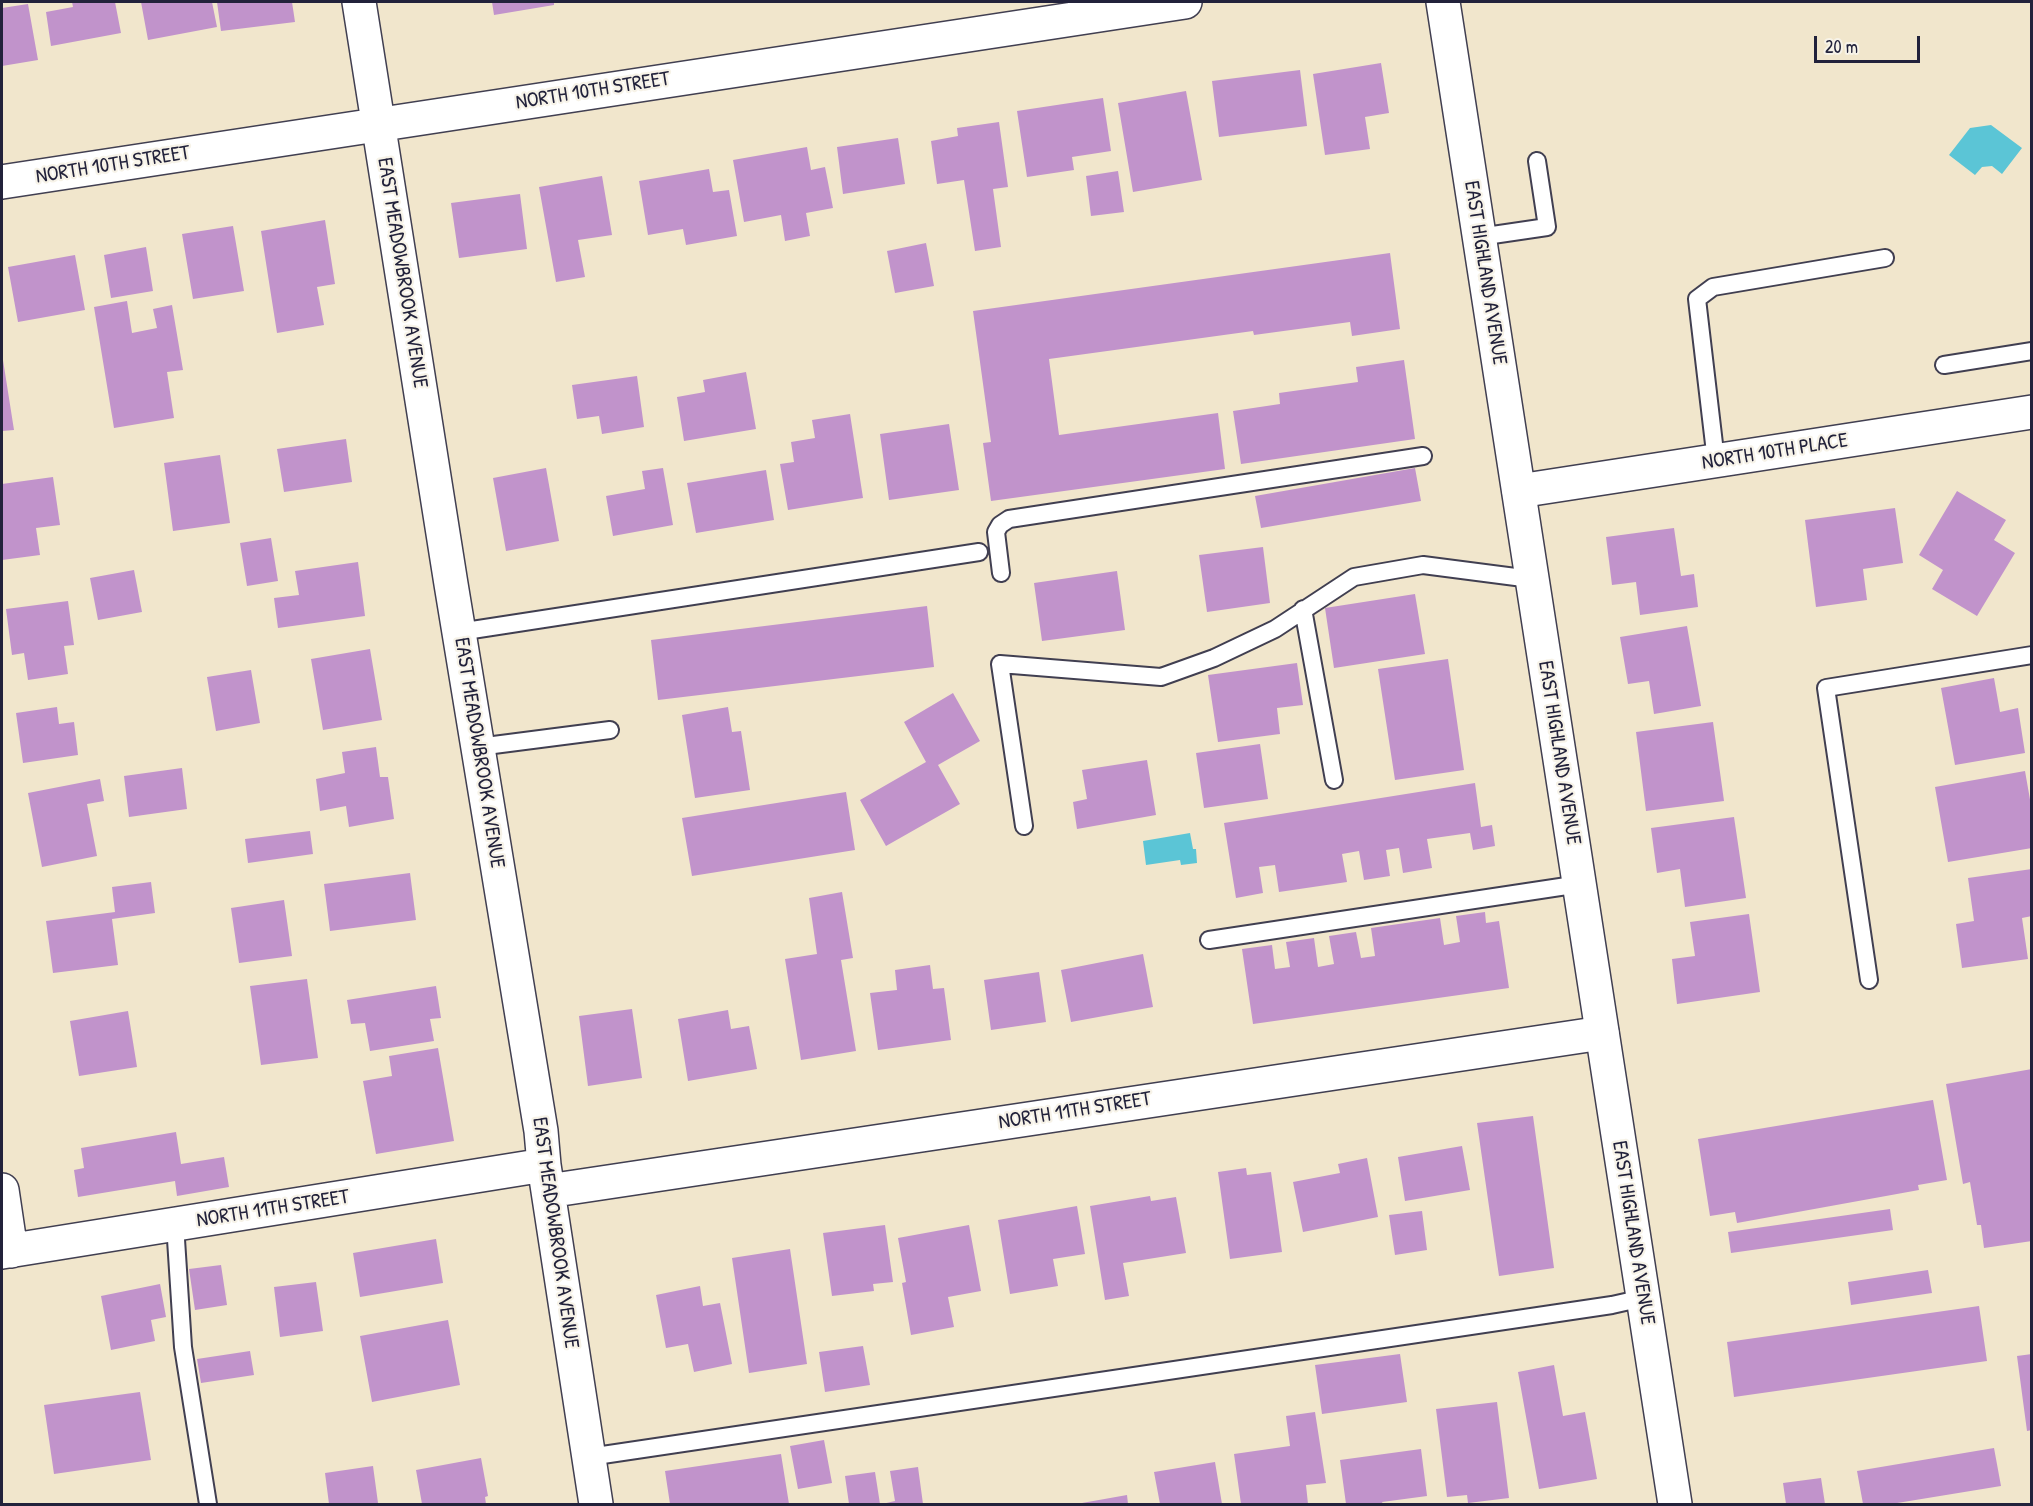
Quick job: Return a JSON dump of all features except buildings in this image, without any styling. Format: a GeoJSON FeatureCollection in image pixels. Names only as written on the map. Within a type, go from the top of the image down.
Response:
{"type":"FeatureCollection","features":[{"type":"Feature","properties":{"kind":"street","name":"EAST MEADOWBROOK AVENUE"},"geometry":{"type":"LineString","coordinates":[[359,2],[539,1119],[596,1504]]}},
{"type":"Feature","properties":{"kind":"street","name":"NORTH 10TH STREET"},"geometry":{"type":"LineString","coordinates":[[2,182],[1185,2]]}},
{"type":"Feature","properties":{"kind":"street","name":"EAST HIGHLAND AVENUE"},"geometry":{"type":"LineString","coordinates":[[1443,2],[1675,1504]]}},
{"type":"Feature","properties":{"kind":"street","name":"NORTH 10TH PLACE"},"geometry":{"type":"LineString","coordinates":[[1519,491],[2031,412]]}},
{"type":"Feature","properties":{"kind":"street","name":"NORTH 11TH STREET"},"geometry":{"type":"LineString","coordinates":[[6,1252],[176,1224],[546,1178],[1602,1032]]}},
{"type":"Feature","properties":{"kind":"street"},"geometry":{"type":"LineString","coordinates":[[2,1190],[6,1252]]}},
{"type":"Feature","properties":{"kind":"lane"},"geometry":{"type":"LineString","coordinates":[[1479,237],[1547,227],[1537,161]]}},
{"type":"Feature","properties":{"kind":"lane"},"geometry":{"type":"LineString","coordinates":[[1716,461],[1697,298],[1713,286],[1885,258]]}},
{"type":"Feature","properties":{"kind":"lane"},"geometry":{"type":"LineString","coordinates":[[1944,364],[2031,351]]}},
{"type":"Feature","properties":{"kind":"lane"},"geometry":{"type":"LineString","coordinates":[[1002,573],[996,532],[1000,525],[1009,519],[1423,456]]}},
{"type":"Feature","properties":{"kind":"lane"},"geometry":{"type":"LineString","coordinates":[[459,632],[979,552]]}},
{"type":"Feature","properties":{"kind":"lane"},"geometry":{"type":"LineString","coordinates":[[1024,826],[1000,664],[1161,677],[1214,658],[1275,629],[1354,577],[1423,565],[1531,579]]}},
{"type":"Feature","properties":{"kind":"lane"},"geometry":{"type":"LineString","coordinates":[[1303,609],[1334,780]]}},
{"type":"Feature","properties":{"kind":"lane"},"geometry":{"type":"LineString","coordinates":[[1869,980],[1826,688],[2031,655]]}},
{"type":"Feature","properties":{"kind":"lane"},"geometry":{"type":"LineString","coordinates":[[478,747],[610,729]]}},
{"type":"Feature","properties":{"kind":"lane"},"geometry":{"type":"LineString","coordinates":[[1209,940],[1580,884]]}},
{"type":"Feature","properties":{"kind":"lane"},"geometry":{"type":"LineString","coordinates":[[176,1224],[183,1347],[208,1504]]}},
{"type":"Feature","properties":{"kind":"lane"},"geometry":{"type":"LineString","coordinates":[[589,1457],[1612,1305],[1643,1298]]}},
{"type":"Feature","properties":{"kind":"water"},"geometry":{"type":"Polygon","coordinates":[[[1991,125],[2022,148],[2002,174],[1992,166],[1982,167],[1975,175],[1949,155],[1970,128],[1991,125]]]}},
{"type":"Feature","properties":{"kind":"water"},"geometry":{"type":"Polygon","coordinates":[[[1190,833],[1193,849],[1196,849],[1197,863],[1181,865],[1180,860],[1146,865],[1143,841],[1190,833]]]}}]}
